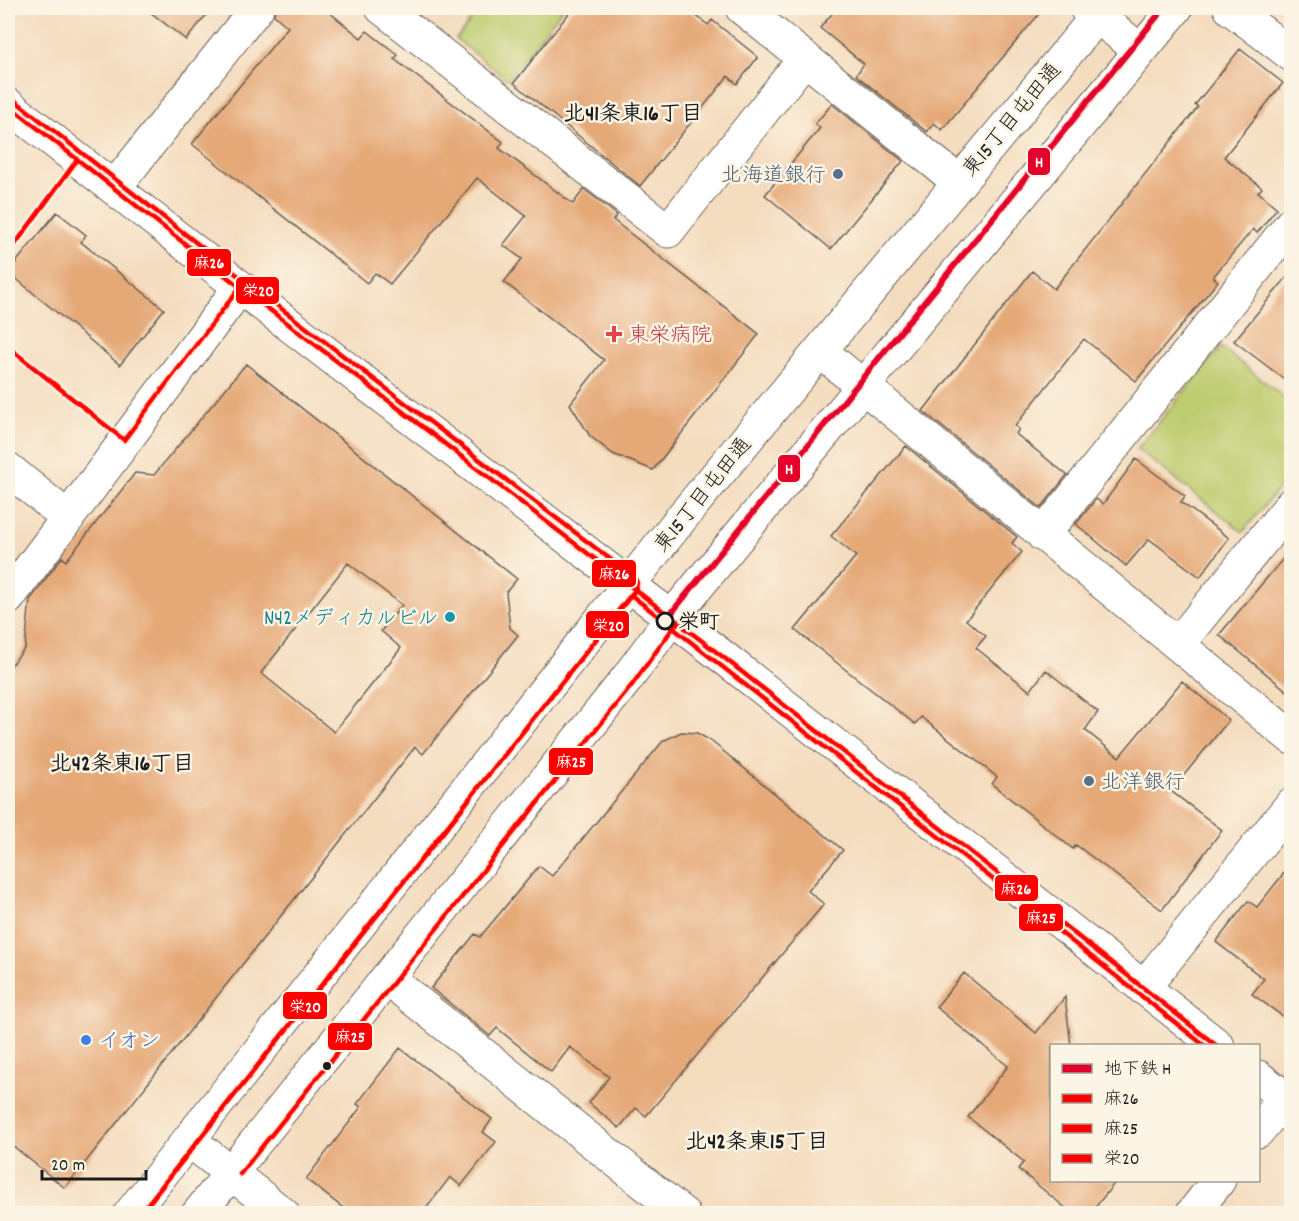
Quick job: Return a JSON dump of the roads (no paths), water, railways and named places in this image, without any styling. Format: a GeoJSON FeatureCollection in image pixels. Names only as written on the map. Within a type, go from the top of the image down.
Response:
{"type":"FeatureCollection","features":[{"type":"Feature","properties":{"kind":"street"},"geometry":{"type":"LineString","coordinates":[[114,188],[257,8]]}},
{"type":"Feature","properties":{"kind":"street"},"geometry":{"type":"LineString","coordinates":[[382,8],[668,231],[805,58]]}},
{"type":"Feature","properties":{"kind":"street"},"geometry":{"type":"LineString","coordinates":[[742,8],[959,182]]}},
{"type":"Feature","properties":{"kind":"street"},"geometry":{"type":"LineString","coordinates":[[198,1214],[618,689],[672,617],[861,385],[1176,8]]}},
{"type":"Feature","properties":{"kind":"street"},"geometry":{"type":"LineString","coordinates":[[1230,8],[1292,55]]}},
{"type":"Feature","properties":{"kind":"street"},"geometry":{"type":"LineString","coordinates":[[1095,10],[1140,50]]}},
{"type":"Feature","properties":{"kind":"street","name":"東15丁目屯田通"},"geometry":{"type":"LineString","coordinates":[[130,1214],[630,584],[959,182],[1095,10]]}},
{"type":"Feature","properties":{"kind":"street"},"geometry":{"type":"LineString","coordinates":[[8,105],[240,287],[630,584],[1215,1044]]}},
{"type":"Feature","properties":{"kind":"street"},"geometry":{"type":"LineString","coordinates":[[1042,535],[1292,223]]}},
{"type":"Feature","properties":{"kind":"street"},"geometry":{"type":"LineString","coordinates":[[8,598],[240,287]]}},
{"type":"Feature","properties":{"kind":"street"},"geometry":{"type":"LineString","coordinates":[[819,351],[1292,738]]}},
{"type":"Feature","properties":{"kind":"street"},"geometry":{"type":"LineString","coordinates":[[8,469],[68,518]]}},
{"type":"Feature","properties":{"kind":"street"},"geometry":{"type":"LineString","coordinates":[[1178,644],[1292,504]]}},
{"type":"Feature","properties":{"kind":"street"},"geometry":{"type":"LineString","coordinates":[[1143,988],[1292,804]]}},
{"type":"Feature","properties":{"kind":"street"},"geometry":{"type":"LineString","coordinates":[[387,978],[683,1214]]}},
{"type":"Feature","properties":{"kind":"street"},"geometry":{"type":"LineString","coordinates":[[1260,1079],[1288,1100],[1260,1129]]}},
{"type":"Feature","properties":{"kind":"street"},"geometry":{"type":"LineString","coordinates":[[189,1140],[283,1214]]}},
{"type":"Feature","properties":{"kind":"street"},"geometry":{"type":"LineString","coordinates":[[1192,1214],[1217,1182]]}},
{"type":"Feature","properties":{"kind":"metro line","name":"H"},"geometry":{"type":"LineString","coordinates":[[664,622],[1164,8]]}},
{"type":"Feature","properties":{"kind":"place","name":"北海道銀行"},"geometry":{"type":"Point","coordinates":[838,174]}},
{"type":"Feature","properties":{"kind":"place","name":"東栄病院"},"geometry":{"type":"Point","coordinates":[614,334]}},
{"type":"Feature","properties":{"kind":"place","name":"N42メディカルビル"},"geometry":{"type":"Point","coordinates":[450,617]}},
{"type":"Feature","properties":{"kind":"place","name":"栄町"},"geometry":{"type":"Point","coordinates":[665,621]}},
{"type":"Feature","properties":{"kind":"place","name":"北洋銀行"},"geometry":{"type":"Point","coordinates":[1089,781]}},
{"type":"Feature","properties":{"kind":"place","name":"イオン"},"geometry":{"type":"Point","coordinates":[86,1040]}},
{"type":"Feature","properties":{"kind":"district","name":"北41条東16丁目"},"geometry":{"type":"Point","coordinates":[633,112]}},
{"type":"Feature","properties":{"kind":"district","name":"北42条東16丁目"},"geometry":{"type":"Point","coordinates":[122,762]}},
{"type":"Feature","properties":{"kind":"district","name":"北42条東15丁目"},"geometry":{"type":"Point","coordinates":[757,1140]}}]}
